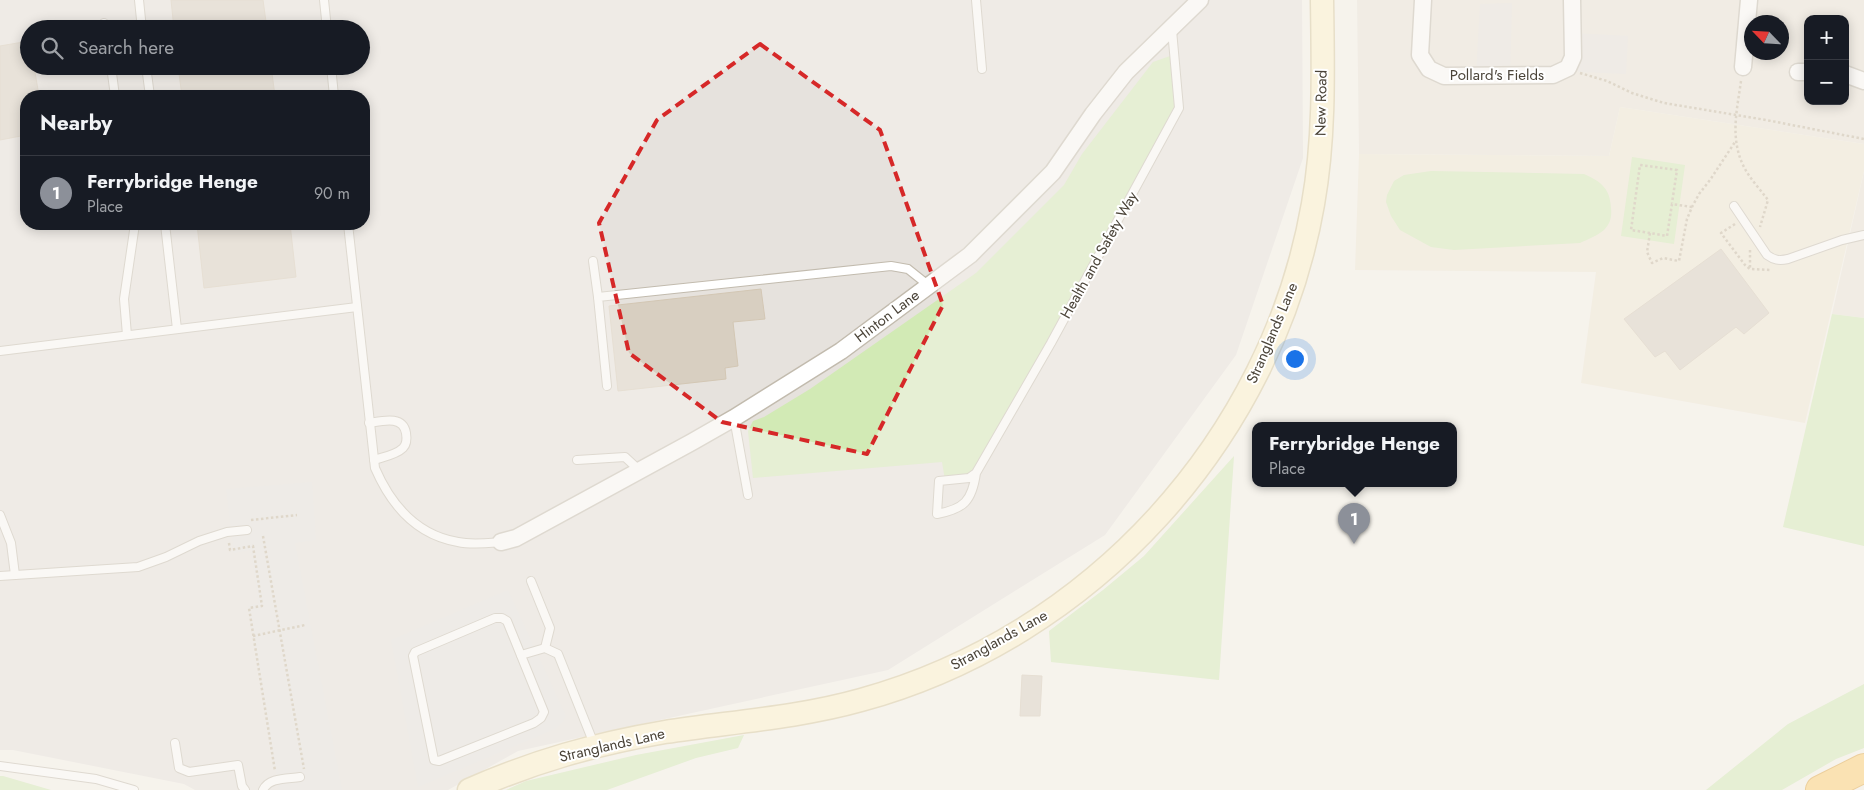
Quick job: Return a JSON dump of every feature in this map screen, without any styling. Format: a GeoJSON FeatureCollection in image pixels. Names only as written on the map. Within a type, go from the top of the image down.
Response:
{"type":"FeatureCollection","features":[{"type":"Feature","properties":{"kind":"highway"},"geometry":{"type":"LineString","coordinates":[[1820,790],[1864,768]]}},
{"type":"Feature","properties":{"kind":"main road","name":"New Road"},"geometry":{"type":"LineString","coordinates":[[1313,205],[1319,162],[1322,118],[1322,0]]}},
{"type":"Feature","properties":{"kind":"main road","name":"Stranglands Lane"},"geometry":{"type":"LineString","coordinates":[[469,790],[537,762],[595,746],[668,732],[825,709],[879,695],[965,661],[998,644],[1061,604],[1105,570],[1145,531],[1194,475],[1235,413],[1257,372],[1283,313],[1303,251],[1313,205]]}},
{"type":"Feature","properties":{"kind":"street","name":"Hinton Lane"},"geometry":{"type":"LineString","coordinates":[[502,542],[516,538],[734,418],[841,351],[970,255],[1053,172],[1126,72],[1200,0]]}},
{"type":"Feature","properties":{"kind":"street","name":"Pollard's Fields"},"geometry":{"type":"LineString","coordinates":[[1423,0],[1420,55],[1428,69],[1444,76],[1553,75],[1568,68]]}},
{"type":"Feature","properties":{"kind":"street"},"geometry":{"type":"LineString","coordinates":[[1568,68],[1573,57],[1572,0]]}},
{"type":"Feature","properties":{"kind":"street"},"geometry":{"type":"LineString","coordinates":[[1743,67],[1749,0]]}},
{"type":"Feature","properties":{"kind":"street"},"geometry":{"type":"LineString","coordinates":[[1849,75],[1864,81]]}},
{"type":"Feature","properties":{"kind":"lane"},"geometry":{"type":"LineString","coordinates":[[138,0],[141,20]]}},
{"type":"Feature","properties":{"kind":"lane"},"geometry":{"type":"LineString","coordinates":[[324,0],[327,20]]}},
{"type":"Feature","properties":{"kind":"lane"},"geometry":{"type":"LineString","coordinates":[[976,0],[982,69]]}},
{"type":"Feature","properties":{"kind":"lane","name":"Health and Safety Way"},"geometry":{"type":"LineString","coordinates":[[976,472],[974,487],[963,505],[951,512],[937,514],[939,481],[969,478],[976,472],[1051,344],[1179,108],[1172,26]]}},
{"type":"Feature","properties":{"kind":"lane"},"geometry":{"type":"LineString","coordinates":[[112,75],[114,90]]}},
{"type":"Feature","properties":{"kind":"lane"},"geometry":{"type":"LineString","coordinates":[[147,75],[149,90]]}},
{"type":"Feature","properties":{"kind":"lane"},"geometry":{"type":"LineString","coordinates":[[332,75],[333,90]]}},
{"type":"Feature","properties":{"kind":"lane"},"geometry":{"type":"LineString","coordinates":[[1734,206],[1767,255],[1773,260],[1781,261],[1842,240],[1864,235]]}},
{"type":"Feature","properties":{"kind":"lane"},"geometry":{"type":"LineString","coordinates":[[127,335],[124,299],[134,230]]}},
{"type":"Feature","properties":{"kind":"lane"},"geometry":{"type":"LineString","coordinates":[[166,230],[177,329]]}},
{"type":"Feature","properties":{"kind":"lane"},"geometry":{"type":"LineString","coordinates":[[349,230],[375,468],[380,480],[393,502],[409,520],[437,536],[458,542],[502,542]]}},
{"type":"Feature","properties":{"kind":"lane"},"geometry":{"type":"LineString","coordinates":[[593,261],[607,386]]}},
{"type":"Feature","properties":{"kind":"lane"},"geometry":{"type":"LineString","coordinates":[[598,297],[891,266],[908,269],[928,285]]}},
{"type":"Feature","properties":{"kind":"lane"},"geometry":{"type":"LineString","coordinates":[[0,351],[356,307]]}},
{"type":"Feature","properties":{"kind":"lane"},"geometry":{"type":"LineString","coordinates":[[734,418],[748,495]]}},
{"type":"Feature","properties":{"kind":"lane"},"geometry":{"type":"LineString","coordinates":[[370,423],[394,420],[400,423],[406,431],[407,441],[403,448],[374,460]]}},
{"type":"Feature","properties":{"kind":"lane"},"geometry":{"type":"LineString","coordinates":[[577,460],[625,457],[639,470]]}},
{"type":"Feature","properties":{"kind":"lane"},"geometry":{"type":"LineString","coordinates":[[0,516],[11,543],[15,575]]}},
{"type":"Feature","properties":{"kind":"lane"},"geometry":{"type":"LineString","coordinates":[[0,576],[102,571],[138,567],[166,557],[198,541],[227,532],[247,530]]}},
{"type":"Feature","properties":{"kind":"lane"},"geometry":{"type":"LineString","coordinates":[[531,581],[550,628],[545,648]]}},
{"type":"Feature","properties":{"kind":"lane"},"geometry":{"type":"LineString","coordinates":[[495,618],[502,618],[507,621],[522,655],[543,707],[544,712],[541,718],[534,723],[439,761],[434,760],[413,662],[415,652],[495,618]]}},
{"type":"Feature","properties":{"kind":"lane"},"geometry":{"type":"LineString","coordinates":[[522,655],[545,648],[558,654],[595,746]]}},
{"type":"Feature","properties":{"kind":"lane"},"geometry":{"type":"LineString","coordinates":[[175,743],[179,768],[189,772],[238,765],[242,786],[245,790]]}},
{"type":"Feature","properties":{"kind":"lane"},"geometry":{"type":"LineString","coordinates":[[0,766],[96,779],[134,790]]}},
{"type":"Feature","properties":{"kind":"lane"},"geometry":{"type":"LineString","coordinates":[[263,790],[265,785],[277,780],[302,774]]}},
{"type":"Feature","properties":{"kind":"path"},"geometry":{"type":"LineString","coordinates":[[1743,67],[1736,115],[1735,142],[1743,167],[1768,200],[1758,236],[1746,245],[1750,250],[1750,269]]}},
{"type":"Feature","properties":{"kind":"path"},"geometry":{"type":"LineString","coordinates":[[1568,68],[1607,81],[1632,93],[1664,103],[1864,138]]}},
{"type":"Feature","properties":{"kind":"path"},"geometry":{"type":"LineString","coordinates":[[1650,233],[1647,252],[1652,262],[1663,258],[1679,261],[1687,219],[1692,207],[1735,142]]}},
{"type":"Feature","properties":{"kind":"path"},"geometry":{"type":"LineString","coordinates":[[1640,165],[1677,170],[1667,236],[1650,233],[1631,230],[1640,165]]}},
{"type":"Feature","properties":{"kind":"path"},"geometry":{"type":"LineString","coordinates":[[1672,204],[1692,207]]}},
{"type":"Feature","properties":{"kind":"path"},"geometry":{"type":"LineString","coordinates":[[246,520],[297,515]]}},
{"type":"Feature","properties":{"kind":"path"},"geometry":{"type":"LineString","coordinates":[[227,532],[230,550],[253,546],[262,606],[249,608],[277,780]]}},
{"type":"Feature","properties":{"kind":"path"},"geometry":{"type":"LineString","coordinates":[[263,536],[302,774]]}},
{"type":"Feature","properties":{"kind":"path"},"geometry":{"type":"LineString","coordinates":[[254,636],[305,625]]}},
{"type":"Feature","properties":{"kind":"highlighted area"},"geometry":{"type":"Polygon","coordinates":[[[760,44],[880,130],[943,305],[867,454],[722,422],[629,353],[599,223],[657,120],[760,44]]]}},
{"type":"Feature","properties":{"kind":"shaded area"},"geometry":{"type":"Polygon","coordinates":[[[0,0],[1302,0],[1303,158],[1236,355],[1105,535],[888,670],[518,751],[448,790],[195,790],[184,784],[13,750],[0,750],[0,0]]]}},
{"type":"Feature","properties":{"kind":"shaded area"},"geometry":{"type":"Polygon","coordinates":[[[1357,0],[1864,0],[1864,144],[1620,107],[1609,156],[1359,154],[1357,0]]]}},
{"type":"Feature","properties":{"kind":"shaded area"},"geometry":{"type":"Polygon","coordinates":[[[1512,3],[1510,76],[1476,76],[1480,4],[1512,3]]]}},
{"type":"Feature","properties":{"kind":"shaded area"},"geometry":{"type":"Polygon","coordinates":[[[1573,33],[1628,36],[1626,74],[1578,72],[1573,57],[1573,33]]]}},
{"type":"Feature","properties":{"kind":"shaded area"},"geometry":{"type":"Polygon","coordinates":[[[1620,107],[1864,144],[1864,171],[1805,423],[1581,383],[1596,272],[1355,270],[1359,154],[1609,156],[1620,107]]]}},
{"type":"Feature","properties":{"kind":"shaded area"},"geometry":{"type":"Polygon","coordinates":[[[1864,171],[1864,318],[1832,314],[1864,171]]]}},
{"type":"Feature","properties":{"kind":"shaded area"},"geometry":{"type":"Polygon","coordinates":[[[312,482],[316,540],[295,543],[342,790],[279,790],[248,605],[259,604],[251,550],[234,553],[226,489],[312,482]]]}},
{"type":"Feature","properties":{"kind":"shaded area"},"geometry":{"type":"Polygon","coordinates":[[[508,590],[566,716],[557,728],[418,787],[391,640],[508,590]]]}},
{"type":"Feature","properties":{"kind":"green space"},"geometry":{"type":"Polygon","coordinates":[[[1173,55],[1179,108],[976,473],[945,480],[942,462],[753,478],[748,431],[753,421],[764,417],[810,389],[976,273],[1064,185],[1082,154],[1153,62],[1173,55]]]}},
{"type":"Feature","properties":{"kind":"green space"},"geometry":{"type":"Polygon","coordinates":[[[1632,157],[1685,165],[1674,244],[1621,236],[1632,157]]]}},
{"type":"Feature","properties":{"kind":"green space"},"geometry":{"type":"Polygon","coordinates":[[[1431,171],[1584,174],[1596,180],[1607,191],[1610,201],[1610,220],[1606,228],[1601,232],[1580,243],[1454,250],[1431,247],[1400,230],[1391,216],[1386,202],[1387,195],[1394,181],[1404,175],[1431,171]]]}},
{"type":"Feature","properties":{"kind":"green space"},"geometry":{"type":"Polygon","coordinates":[[[1832,314],[1864,318],[1864,546],[1783,527],[1832,314]]]}},
{"type":"Feature","properties":{"kind":"green space"},"geometry":{"type":"Polygon","coordinates":[[[1234,456],[1219,680],[1051,662],[1049,631],[1144,556],[1234,456]]]}},
{"type":"Feature","properties":{"kind":"green space"},"geometry":{"type":"Polygon","coordinates":[[[1864,684],[1864,748],[1836,759],[1782,790],[1706,790],[1788,724],[1864,684]]]}},
{"type":"Feature","properties":{"kind":"green space"},"geometry":{"type":"Polygon","coordinates":[[[744,735],[738,748],[696,758],[607,790],[506,790],[526,781],[636,755],[744,735]]]}},
{"type":"Feature","properties":{"kind":"green space"},"geometry":{"type":"Polygon","coordinates":[[[0,776],[3,776],[51,790],[0,790],[0,776]]]}},
{"type":"Feature","properties":{"kind":"building"},"geometry":{"type":"Polygon","coordinates":[[[171,0],[263,0],[266,20],[173,20],[171,0]]]}},
{"type":"Feature","properties":{"kind":"building"},"geometry":{"type":"Polygon","coordinates":[[[20,43],[20,75],[36,75],[38,90],[20,90],[20,136],[0,140],[0,46],[20,43]]]}},
{"type":"Feature","properties":{"kind":"building"},"geometry":{"type":"Polygon","coordinates":[[[179,75],[272,75],[274,90],[181,90],[179,75]]]}},
{"type":"Feature","properties":{"kind":"building"},"geometry":{"type":"Polygon","coordinates":[[[198,230],[291,230],[296,277],[204,288],[198,230]]]}},
{"type":"Feature","properties":{"kind":"building"},"geometry":{"type":"Polygon","coordinates":[[[1721,249],[1769,313],[1744,334],[1736,327],[1680,370],[1665,351],[1655,357],[1624,319],[1721,249]]]}},
{"type":"Feature","properties":{"kind":"building"},"geometry":{"type":"Polygon","coordinates":[[[761,289],[765,319],[733,322],[738,366],[725,368],[726,379],[618,391],[609,306],[761,289]]]}},
{"type":"Feature","properties":{"kind":"building"},"geometry":{"type":"Polygon","coordinates":[[[1022,675],[1042,676],[1040,716],[1020,716],[1022,675]]]}},
{"type":"Feature","properties":{"kind":"place","name":"Ferrybridge Henge"},"geometry":{"type":"Point","coordinates":[1354,544]}}]}
